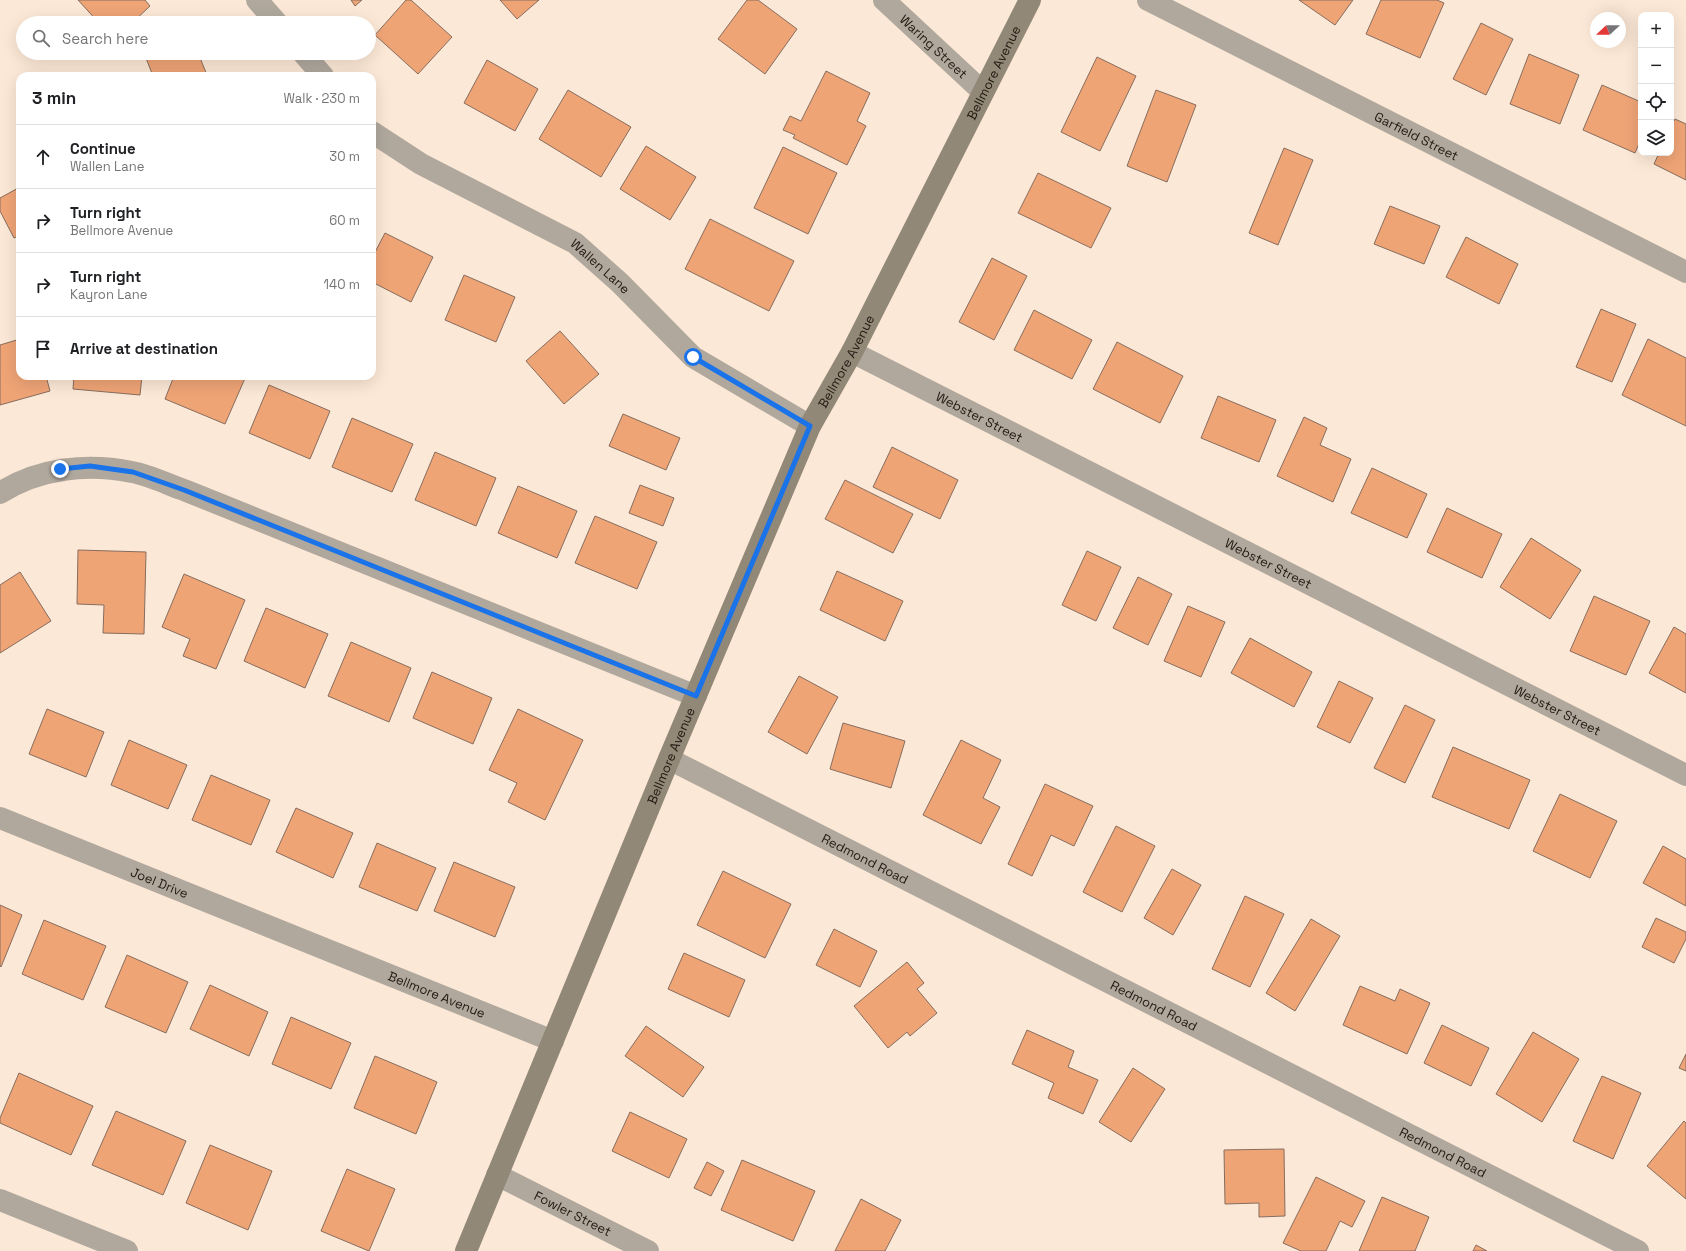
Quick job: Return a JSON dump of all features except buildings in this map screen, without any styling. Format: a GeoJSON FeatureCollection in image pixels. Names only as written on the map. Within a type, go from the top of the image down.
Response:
{"type":"FeatureCollection","features":[{"type":"Feature","properties":{"kind":"main road","name":"Bellmore Avenue"},"geometry":{"type":"LineString","coordinates":[[466,1251],[669,759],[810,426],[852,352],[1030,0]]}},
{"type":"Feature","properties":{"kind":"street"},"geometry":{"type":"LineString","coordinates":[[257,0],[271,16]]}},
{"type":"Feature","properties":{"kind":"street","name":"Waring Street"},"geometry":{"type":"LineString","coordinates":[[884,0],[983,92]]}},
{"type":"Feature","properties":{"kind":"street","name":"Garfield Street"},"geometry":{"type":"LineString","coordinates":[[1148,0],[1686,272]]}},
{"type":"Feature","properties":{"kind":"street"},"geometry":{"type":"LineString","coordinates":[[309,60],[320,72]]}},
{"type":"Feature","properties":{"kind":"street","name":"Wallen Lane"},"geometry":{"type":"LineString","coordinates":[[376,135],[421,164],[574,243],[620,283],[693,357],[810,426]]}},
{"type":"Feature","properties":{"kind":"street","name":"Webster Street"},"geometry":{"type":"LineString","coordinates":[[852,352],[1686,775]]}},
{"type":"Feature","properties":{"kind":"street"},"geometry":{"type":"LineString","coordinates":[[0,493],[14,484],[60,469],[90,466],[133,472],[191,493],[696,696]]}},
{"type":"Feature","properties":{"kind":"street","name":"Redmond Road"},"geometry":{"type":"LineString","coordinates":[[669,759],[1638,1251]]}},
{"type":"Feature","properties":{"kind":"street","name":"Joel Drive"},"geometry":{"type":"LineString","coordinates":[[0,818],[320,947]]}},
{"type":"Feature","properties":{"kind":"street","name":"Bellmore Avenue"},"geometry":{"type":"LineString","coordinates":[[320,947],[553,1041]]}},
{"type":"Feature","properties":{"kind":"street","name":"Fowler Street"},"geometry":{"type":"LineString","coordinates":[[497,1175],[648,1251]]}},
{"type":"Feature","properties":{"kind":"street"},"geometry":{"type":"LineString","coordinates":[[0,1200],[127,1251]]}},
{"type":"Feature","properties":{"kind":"route"},"geometry":{"type":"LineString","coordinates":[[60,469],[90,466],[133,472],[184,490],[696,696],[810,426],[693,357]]}}]}
